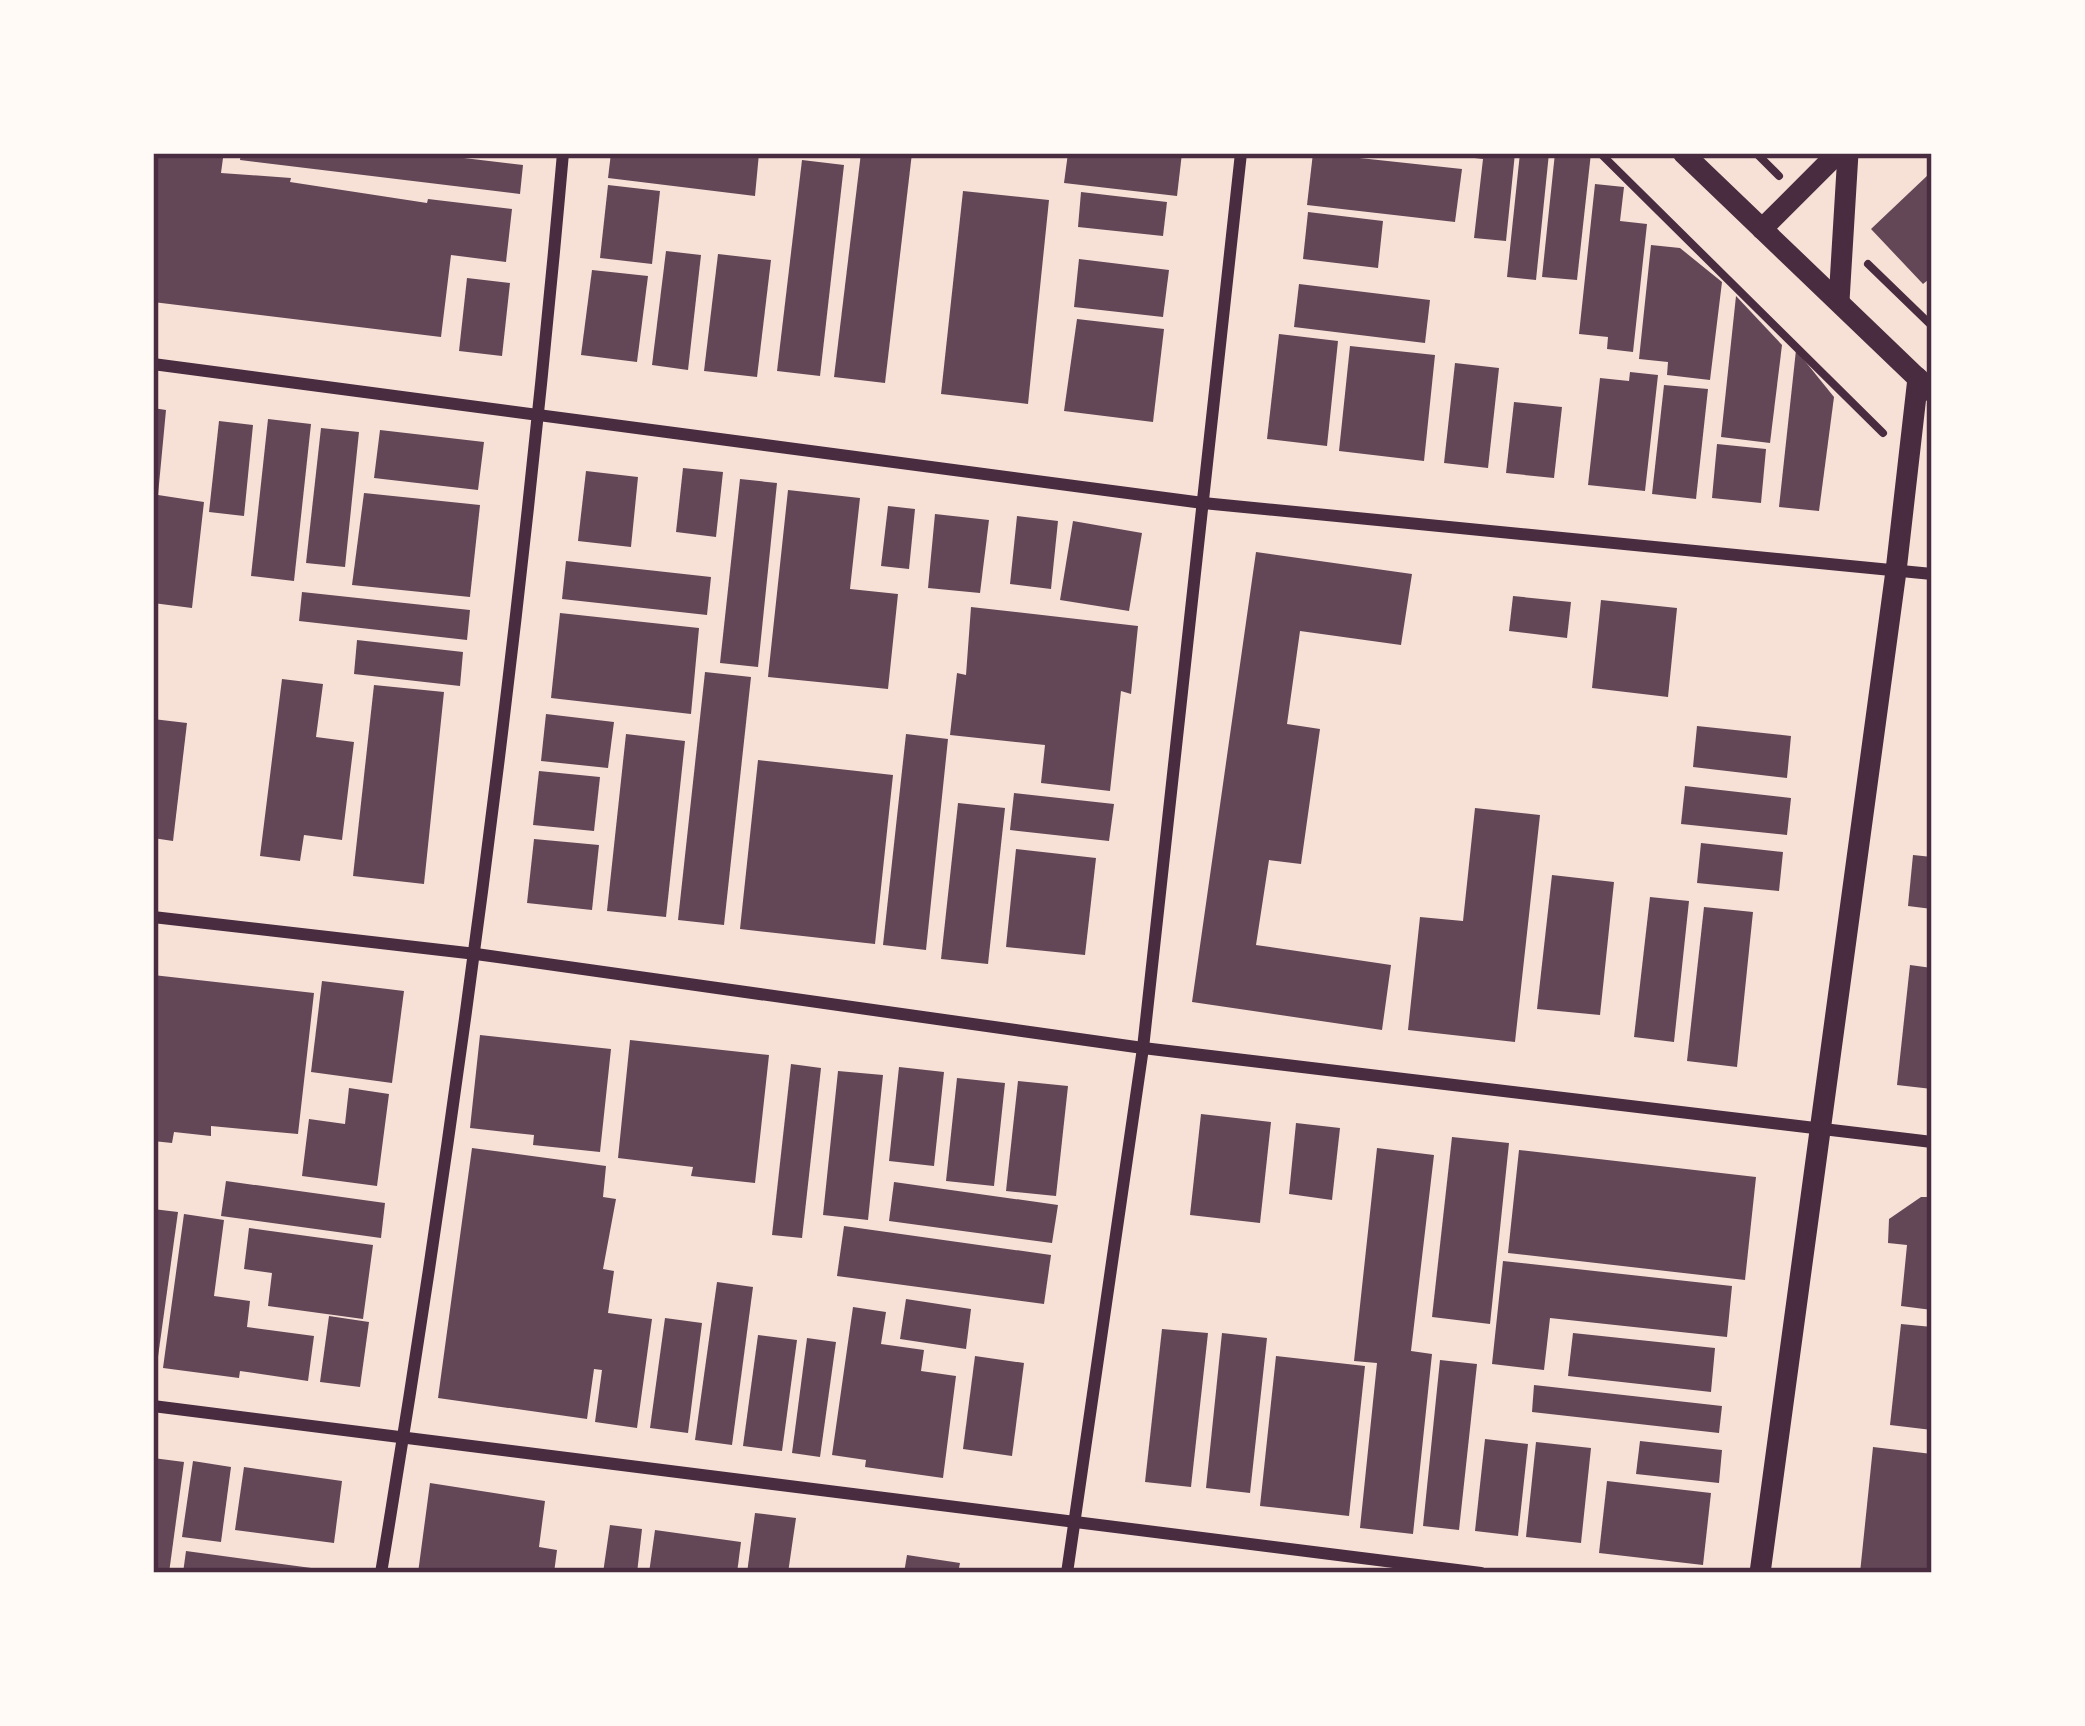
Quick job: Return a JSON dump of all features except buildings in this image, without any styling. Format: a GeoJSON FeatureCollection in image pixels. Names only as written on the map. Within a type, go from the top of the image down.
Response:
{"type":"FeatureCollection","features":[{"type":"Feature","properties":{"kind":"street"},"geometry":{"type":"LineString","coordinates":[[381,1573],[476,954],[539,415],[563,153]]}},
{"type":"Feature","properties":{"kind":"street"},"geometry":{"type":"LineString","coordinates":[[1067,1573],[1143,1048],[1241,153]]}},
{"type":"Feature","properties":{"kind":"street"},"geometry":{"type":"LineString","coordinates":[[1684,153],[1925,385],[1910,459],[1760,1573]]}},
{"type":"Feature","properties":{"kind":"street"},"geometry":{"type":"LineString","coordinates":[[1762,229],[1843,153]]}},
{"type":"Feature","properties":{"kind":"street"},"geometry":{"type":"LineString","coordinates":[[1839,301],[1843,153]]}},
{"type":"Feature","properties":{"kind":"street"},"geometry":{"type":"LineString","coordinates":[[153,364],[1203,503],[1932,574]]}},
{"type":"Feature","properties":{"kind":"street"},"geometry":{"type":"LineString","coordinates":[[153,917],[476,954],[1143,1048],[1932,1142]]}},
{"type":"Feature","properties":{"kind":"street"},"geometry":{"type":"LineString","coordinates":[[153,1406],[1481,1573]]}},
{"type":"Feature","properties":{"kind":"path"},"geometry":{"type":"LineString","coordinates":[[1600,153],[1910,459]]}},
{"type":"Feature","properties":{"kind":"path"},"geometry":{"type":"LineString","coordinates":[[1843,240],[1932,326]]}}]}
